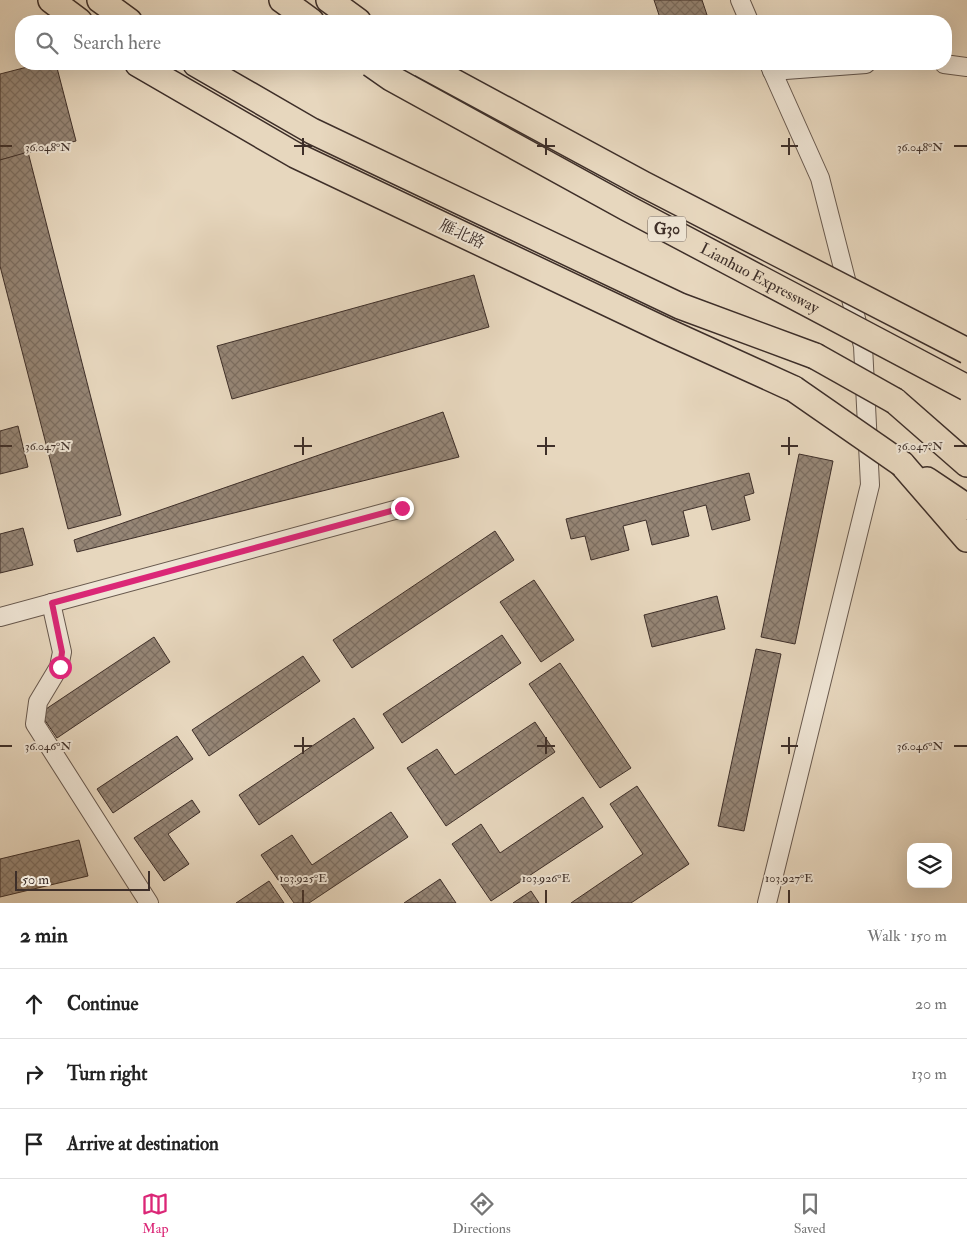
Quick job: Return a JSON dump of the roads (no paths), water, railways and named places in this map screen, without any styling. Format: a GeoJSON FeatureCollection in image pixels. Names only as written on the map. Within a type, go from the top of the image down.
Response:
{"type":"FeatureCollection","features":[{"type":"Feature","properties":{"kind":"highway"},"geometry":{"type":"LineString","coordinates":[[51,0],[71,15]]}},
{"type":"Feature","properties":{"kind":"highway"},"geometry":{"type":"LineString","coordinates":[[100,0],[121,15]]}},
{"type":"Feature","properties":{"kind":"highway"},"geometry":{"type":"LineString","coordinates":[[282,0],[303,15]]}},
{"type":"Feature","properties":{"kind":"highway"},"geometry":{"type":"LineString","coordinates":[[329,0],[350,15]]}},
{"type":"Feature","properties":{"kind":"highway","name":"雁北路"},"geometry":{"type":"LineString","coordinates":[[148,70],[294,155],[664,330],[794,389],[902,464]]}},
{"type":"Feature","properties":{"kind":"highway","name":"雁北路"},"geometry":{"type":"LineString","coordinates":[[206,70],[312,131],[680,306],[815,356],[895,401]]}},
{"type":"Feature","properties":{"kind":"highway","name":"Lianhuo Expressway"},"geometry":{"type":"LineString","coordinates":[[380,70],[618,203],[967,388]]}},
{"type":"Feature","properties":{"kind":"highway","name":"Lianhuo Expressway"},"geometry":{"type":"LineString","coordinates":[[433,70],[643,184],[967,351]]}},
{"type":"Feature","properties":{"kind":"highway"},"geometry":{"type":"LineString","coordinates":[[895,401],[967,445]]}},
{"type":"Feature","properties":{"kind":"highway"},"geometry":{"type":"LineString","coordinates":[[895,401],[967,464]]}},
{"type":"Feature","properties":{"kind":"highway"},"geometry":{"type":"LineString","coordinates":[[902,464],[967,507]]}},
{"type":"Feature","properties":{"kind":"highway"},"geometry":{"type":"LineString","coordinates":[[902,464],[967,529]]}},
{"type":"Feature","properties":{"kind":"highway"},"geometry":{"type":"LineString","coordinates":[[902,464],[967,539]]}},
{"type":"Feature","properties":{"kind":"street"},"geometry":{"type":"LineString","coordinates":[[740,0],[746,15]]}},
{"type":"Feature","properties":{"kind":"street"},"geometry":{"type":"LineString","coordinates":[[952,65],[967,67]]}},
{"type":"Feature","properties":{"kind":"street"},"geometry":{"type":"LineString","coordinates":[[767,903],[870,485],[863,346],[820,178],[771,70]]}},
{"type":"Feature","properties":{"kind":"street"},"geometry":{"type":"LineString","coordinates":[[0,617],[402,508]]}},
{"type":"Feature","properties":{"kind":"street"},"geometry":{"type":"LineString","coordinates":[[52,603],[62,652],[60,667],[38,702],[35,724],[149,903]]}}]}
